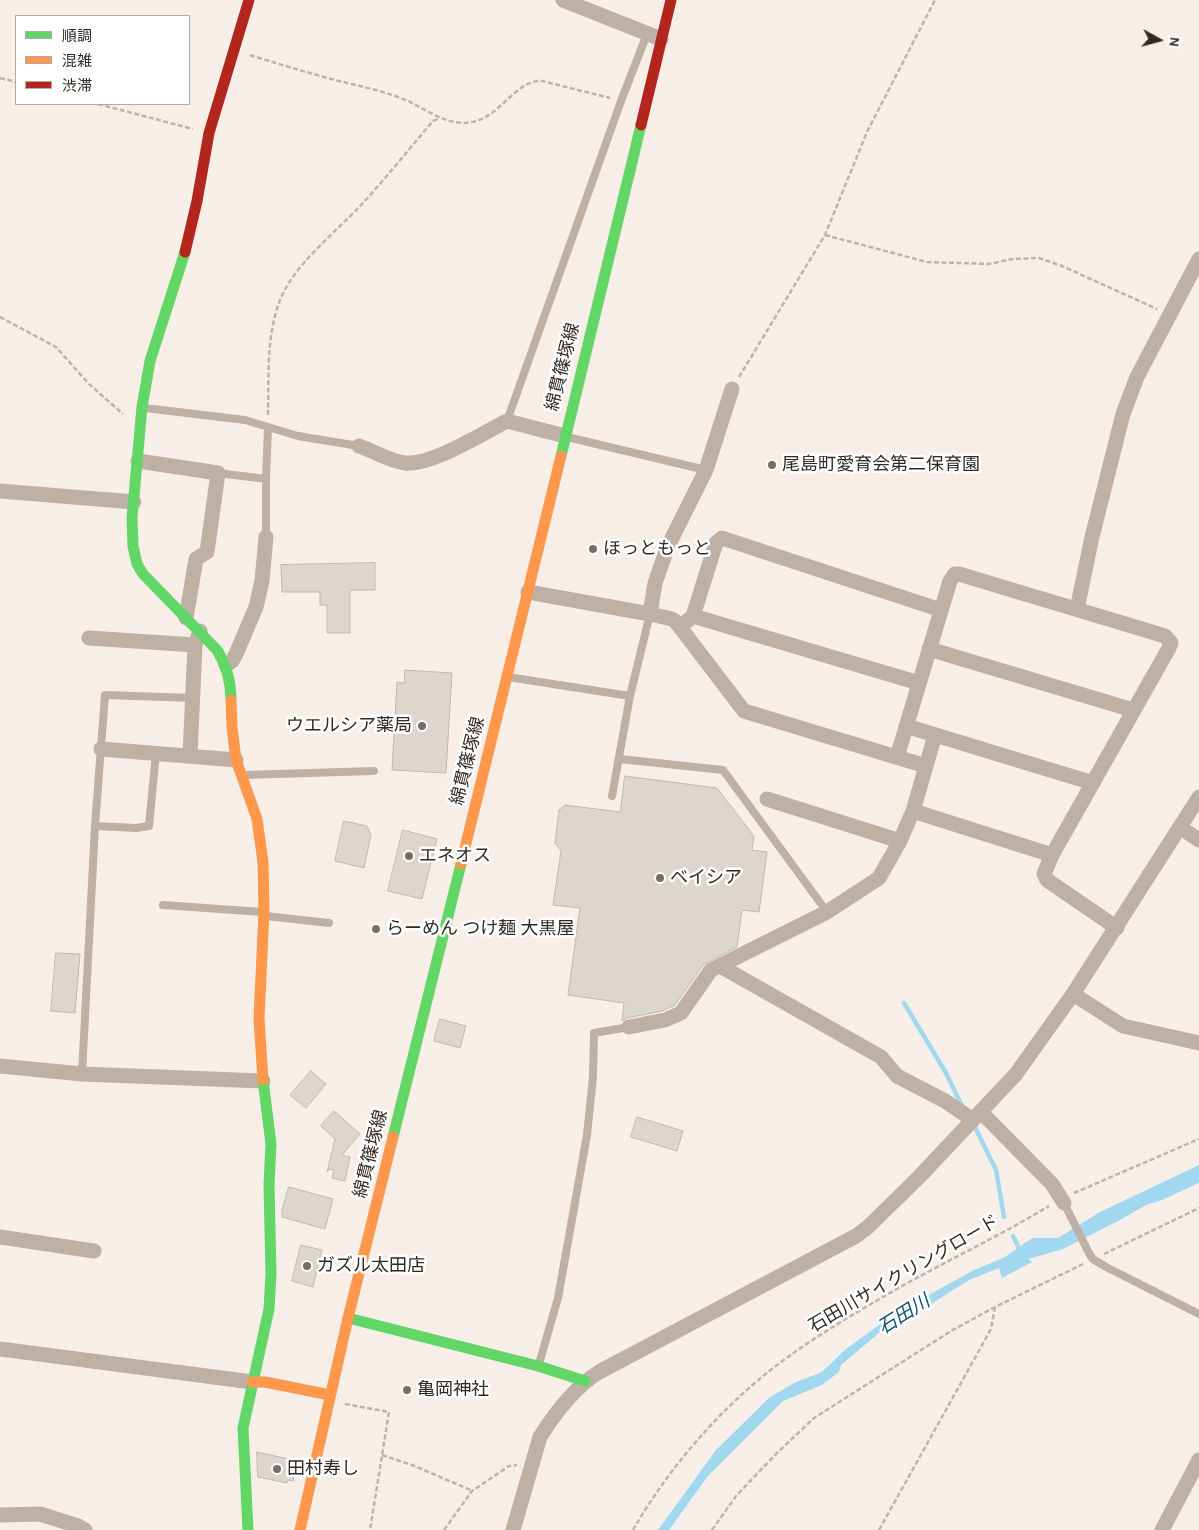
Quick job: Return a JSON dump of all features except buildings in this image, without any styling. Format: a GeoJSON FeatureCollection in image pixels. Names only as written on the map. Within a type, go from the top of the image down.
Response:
{"type":"FeatureCollection","features":[{"type":"Feature","properties":{"kind":"street"},"geometry":{"type":"LineString","coordinates":[[248,0],[209,133],[186,249],[150,361],[140,423],[132,518],[132,546],[143,574],[153,586],[200,630],[217,650],[226,665],[231,686],[232,727],[236,760],[257,819],[263,862],[264,914],[259,1018],[263,1082],[271,1144],[270,1292],[263,1337],[252,1382],[244,1428],[248,1530]]}},
{"type":"Feature","properties":{"kind":"street"},"geometry":{"type":"LineString","coordinates":[[563,0],[647,34],[662,38]]}},
{"type":"Feature","properties":{"kind":"street","name":"綿貫篠塚線"},"geometry":{"type":"LineString","coordinates":[[300,1530],[348,1318],[528,592],[671,0]]}},
{"type":"Feature","properties":{"kind":"street"},"geometry":{"type":"LineString","coordinates":[[1077,609],[1092,537],[1123,414],[1137,377],[1199,259]]}},
{"type":"Feature","properties":{"kind":"street"},"geometry":{"type":"LineString","coordinates":[[650,614],[655,583],[668,546],[706,470],[732,389]]}},
{"type":"Feature","properties":{"kind":"street"},"geometry":{"type":"LineString","coordinates":[[358,446],[395,461],[417,464],[439,456],[507,421],[565,436]]}},
{"type":"Feature","properties":{"kind":"street"},"geometry":{"type":"LineString","coordinates":[[138,461],[218,473],[207,552],[196,559],[186,618]]}},
{"type":"Feature","properties":{"kind":"street"},"geometry":{"type":"LineString","coordinates":[[0,491],[134,502]]}},
{"type":"Feature","properties":{"kind":"street"},"geometry":{"type":"LineString","coordinates":[[226,665],[232,661],[236,654],[256,607],[262,581],[266,537]]}},
{"type":"Feature","properties":{"kind":"street"},"geometry":{"type":"LineString","coordinates":[[680,627],[693,616],[716,543],[722,538],[941,610]]}},
{"type":"Feature","properties":{"kind":"street"},"geometry":{"type":"LineString","coordinates":[[897,757],[952,576],[959,574],[1166,636],[1169,639],[1170,648],[1133,710],[1044,870],[1047,880],[1117,928]]}},
{"type":"Feature","properties":{"kind":"street"},"geometry":{"type":"LineString","coordinates":[[528,592],[672,619],[744,711],[926,766]]}},
{"type":"Feature","properties":{"kind":"street"},"geometry":{"type":"LineString","coordinates":[[693,616],[919,683]]}},
{"type":"Feature","properties":{"kind":"street"},"geometry":{"type":"LineString","coordinates":[[190,756],[196,645],[200,630]]}},
{"type":"Feature","properties":{"kind":"street"},"geometry":{"type":"LineString","coordinates":[[89,638],[196,645]]}},
{"type":"Feature","properties":{"kind":"street"},"geometry":{"type":"LineString","coordinates":[[929,649],[1133,710]]}},
{"type":"Feature","properties":{"kind":"street"},"geometry":{"type":"LineString","coordinates":[[906,726],[1093,782]]}},
{"type":"Feature","properties":{"kind":"street"},"geometry":{"type":"LineString","coordinates":[[629,1026],[665,1020],[681,1013],[711,970],[827,912],[879,878],[900,841],[912,811],[935,735]]}},
{"type":"Feature","properties":{"kind":"street"},"geometry":{"type":"LineString","coordinates":[[101,749],[236,760]]}},
{"type":"Feature","properties":{"kind":"street"},"geometry":{"type":"LineString","coordinates":[[513,1530],[540,1436],[548,1423],[585,1381],[856,1236],[868,1227],[919,1177],[977,1116],[1016,1074],[1074,994],[1199,797]]}},
{"type":"Feature","properties":{"kind":"street"},"geometry":{"type":"LineString","coordinates":[[767,799],[900,841]]}},
{"type":"Feature","properties":{"kind":"street"},"geometry":{"type":"LineString","coordinates":[[912,811],[1052,855]]}},
{"type":"Feature","properties":{"kind":"street"},"geometry":{"type":"LineString","coordinates":[[1180,828],[1199,840]]}},
{"type":"Feature","properties":{"kind":"street"},"geometry":{"type":"LineString","coordinates":[[720,966],[881,1057],[897,1076],[977,1116],[1052,1184],[1062,1205]]}},
{"type":"Feature","properties":{"kind":"street"},"geometry":{"type":"LineString","coordinates":[[1074,994],[1122,1026],[1199,1043]]}},
{"type":"Feature","properties":{"kind":"street"},"geometry":{"type":"LineString","coordinates":[[0,1066],[82,1074],[263,1082]]}},
{"type":"Feature","properties":{"kind":"street"},"geometry":{"type":"LineString","coordinates":[[0,1237],[94,1250]]}},
{"type":"Feature","properties":{"kind":"street"},"geometry":{"type":"LineString","coordinates":[[348,1318],[538,1366],[585,1381]]}},
{"type":"Feature","properties":{"kind":"street"},"geometry":{"type":"LineString","coordinates":[[0,1349],[264,1382],[330,1395]]}},
{"type":"Feature","properties":{"kind":"street"},"geometry":{"type":"LineString","coordinates":[[1162,1530],[1199,1460]]}},
{"type":"Feature","properties":{"kind":"street"},"geometry":{"type":"LineString","coordinates":[[0,1515],[40,1514],[86,1530]]}},
{"type":"Feature","properties":{"kind":"lane"},"geometry":{"type":"LineString","coordinates":[[507,421],[621,101],[647,34]]}},
{"type":"Feature","properties":{"kind":"lane"},"geometry":{"type":"LineString","coordinates":[[142,407],[245,420],[298,436],[358,446]]}},
{"type":"Feature","properties":{"kind":"lane"},"geometry":{"type":"LineString","coordinates":[[266,537],[268,427]]}},
{"type":"Feature","properties":{"kind":"lane"},"geometry":{"type":"LineString","coordinates":[[565,436],[706,470]]}},
{"type":"Feature","properties":{"kind":"lane"},"geometry":{"type":"LineString","coordinates":[[218,473],[266,480]]}},
{"type":"Feature","properties":{"kind":"lane"},"geometry":{"type":"LineString","coordinates":[[612,796],[630,696],[650,614]]}},
{"type":"Feature","properties":{"kind":"lane"},"geometry":{"type":"LineString","coordinates":[[507,677],[630,696]]}},
{"type":"Feature","properties":{"kind":"lane"},"geometry":{"type":"LineString","coordinates":[[82,1074],[105,695],[193,698]]}},
{"type":"Feature","properties":{"kind":"lane"},"geometry":{"type":"LineString","coordinates":[[96,826],[136,828],[149,826],[156,753]]}},
{"type":"Feature","properties":{"kind":"lane"},"geometry":{"type":"LineString","coordinates":[[620,759],[723,770],[827,912]]}},
{"type":"Feature","properties":{"kind":"lane"},"geometry":{"type":"LineString","coordinates":[[242,775],[374,771]]}},
{"type":"Feature","properties":{"kind":"lane"},"geometry":{"type":"LineString","coordinates":[[163,905],[264,914],[328,923]]}},
{"type":"Feature","properties":{"kind":"lane"},"geometry":{"type":"LineString","coordinates":[[538,1366],[558,1298],[587,1135],[593,1077],[594,1033],[629,1026]]}},
{"type":"Feature","properties":{"kind":"lane"},"geometry":{"type":"LineString","coordinates":[[1062,1205],[1093,1259],[1199,1314]]}},
{"type":"Feature","properties":{"kind":"path"},"geometry":{"type":"LineString","coordinates":[[732,389],[825,235],[867,132],[935,0]]}},
{"type":"Feature","properties":{"kind":"path"},"geometry":{"type":"LineString","coordinates":[[234,50],[306,72],[390,94],[440,118],[458,122],[471,122],[487,117],[524,85],[533,80],[621,101]]}},
{"type":"Feature","properties":{"kind":"path"},"geometry":{"type":"LineString","coordinates":[[0,78],[15,82]]}},
{"type":"Feature","properties":{"kind":"path"},"geometry":{"type":"LineString","coordinates":[[102,105],[209,133]]}},
{"type":"Feature","properties":{"kind":"path"},"geometry":{"type":"LineString","coordinates":[[268,427],[272,326],[280,301],[291,280],[362,204],[432,121],[440,118]]}},
{"type":"Feature","properties":{"kind":"path"},"geometry":{"type":"LineString","coordinates":[[825,235],[927,262],[990,264],[1012,259],[1040,258],[1171,315]]}},
{"type":"Feature","properties":{"kind":"path"},"geometry":{"type":"LineString","coordinates":[[0,317],[56,347],[89,384],[128,418],[140,423]]}},
{"type":"Feature","properties":{"kind":"path"},"geometry":{"type":"LineString","coordinates":[[1075,1192],[1199,1139]]}},
{"type":"Feature","properties":{"kind":"path","name":"石田川サイクリングロード"},"geometry":{"type":"LineString","coordinates":[[633,1530],[650,1501],[688,1452],[732,1405],[762,1377],[809,1343],[877,1300],[1062,1205]]}},
{"type":"Feature","properties":{"kind":"path"},"geometry":{"type":"LineString","coordinates":[[712,1530],[736,1496],[814,1418],[951,1331],[995,1307],[1092,1258],[1199,1208]]}},
{"type":"Feature","properties":{"kind":"path"},"geometry":{"type":"LineString","coordinates":[[879,1530],[991,1329],[995,1307]]}},
{"type":"Feature","properties":{"kind":"path"},"geometry":{"type":"LineString","coordinates":[[340,1403],[389,1412],[370,1530]]}},
{"type":"Feature","properties":{"kind":"path"},"geometry":{"type":"LineString","coordinates":[[382,1454],[473,1491]]}},
{"type":"Feature","properties":{"kind":"path"},"geometry":{"type":"LineString","coordinates":[[444,1530],[473,1491],[509,1466],[532,1464]]}},
{"type":"Feature","properties":{"kind":"water","name":"石田川"},"geometry":{"type":"Polygon","coordinates":[[[1199,1165],[1199,1183],[1162,1200],[1146,1205],[1063,1249],[1028,1259],[1032,1262],[1002,1278],[999,1268],[969,1280],[906,1320],[886,1327],[841,1365],[839,1372],[822,1385],[783,1401],[708,1476],[669,1530],[658,1530],[716,1450],[769,1398],[794,1383],[822,1372],[846,1349],[894,1314],[974,1270],[1005,1257],[1032,1238],[1058,1238],[1100,1212],[1199,1165]]]}},
{"type":"Feature","properties":{"kind":"waterway"},"geometry":{"type":"LineString","coordinates":[[904,1003],[946,1073],[962,1106]]}},
{"type":"Feature","properties":{"kind":"waterway"},"geometry":{"type":"LineString","coordinates":[[973,1123],[996,1170],[1004,1217]]}},
{"type":"Feature","properties":{"kind":"waterway"},"geometry":{"type":"LineString","coordinates":[[1013,1236],[1021,1252]]}},
{"type":"Feature","properties":{"kind":"traffic: fast"},"geometry":{"type":"LineString","coordinates":[[561,456],[641,125]]}},
{"type":"Feature","properties":{"kind":"traffic: fast"},"geometry":{"type":"LineString","coordinates":[[185,252],[150,361],[142,407],[132,518],[133,546],[137,564],[143,574],[217,650],[228,674],[231,700]]}},
{"type":"Feature","properties":{"kind":"traffic: fast"},"geometry":{"type":"LineString","coordinates":[[393,1137],[461,864]]}},
{"type":"Feature","properties":{"kind":"traffic: fast"},"geometry":{"type":"LineString","coordinates":[[248,1530],[243,1428],[269,1309],[271,1274],[269,1185],[271,1144],[263,1080]]}},
{"type":"Feature","properties":{"kind":"traffic: fast"},"geometry":{"type":"LineString","coordinates":[[348,1318],[538,1366],[585,1381]]}},
{"type":"Feature","properties":{"kind":"traffic: slow"},"geometry":{"type":"LineString","coordinates":[[461,864],[561,456]]}},
{"type":"Feature","properties":{"kind":"traffic: slow"},"geometry":{"type":"LineString","coordinates":[[231,700],[236,760],[257,819],[263,862],[264,912],[259,1018],[263,1080]]}},
{"type":"Feature","properties":{"kind":"traffic: slow"},"geometry":{"type":"LineString","coordinates":[[300,1530],[348,1318],[393,1137]]}},
{"type":"Feature","properties":{"kind":"traffic: slow"},"geometry":{"type":"LineString","coordinates":[[252,1382],[265,1382],[330,1395]]}},
{"type":"Feature","properties":{"kind":"traffic: jam"},"geometry":{"type":"LineString","coordinates":[[185,252],[197,201],[209,133],[249,0]]}},
{"type":"Feature","properties":{"kind":"traffic: jam"},"geometry":{"type":"LineString","coordinates":[[641,125],[671,0]]}},
{"type":"Feature","properties":{"kind":"place","name":"尾島町愛育会第二保育園"},"geometry":{"type":"Point","coordinates":[772,465]}},
{"type":"Feature","properties":{"kind":"place","name":"ほっともっと"},"geometry":{"type":"Point","coordinates":[593,549]}},
{"type":"Feature","properties":{"kind":"place","name":"ウエルシア薬局"},"geometry":{"type":"Point","coordinates":[422,726]}},
{"type":"Feature","properties":{"kind":"place","name":"エネオス"},"geometry":{"type":"Point","coordinates":[409,856]}},
{"type":"Feature","properties":{"kind":"place","name":"ベイシア"},"geometry":{"type":"Point","coordinates":[660,878]}},
{"type":"Feature","properties":{"kind":"place","name":"らーめん つけ麺 大黒屋"},"geometry":{"type":"Point","coordinates":[376,929]}},
{"type":"Feature","properties":{"kind":"place","name":"ガズル太田店"},"geometry":{"type":"Point","coordinates":[307,1266]}},
{"type":"Feature","properties":{"kind":"place","name":"亀岡神社"},"geometry":{"type":"Point","coordinates":[407,1390]}},
{"type":"Feature","properties":{"kind":"place","name":"田村寿し"},"geometry":{"type":"Point","coordinates":[277,1469]}}]}
